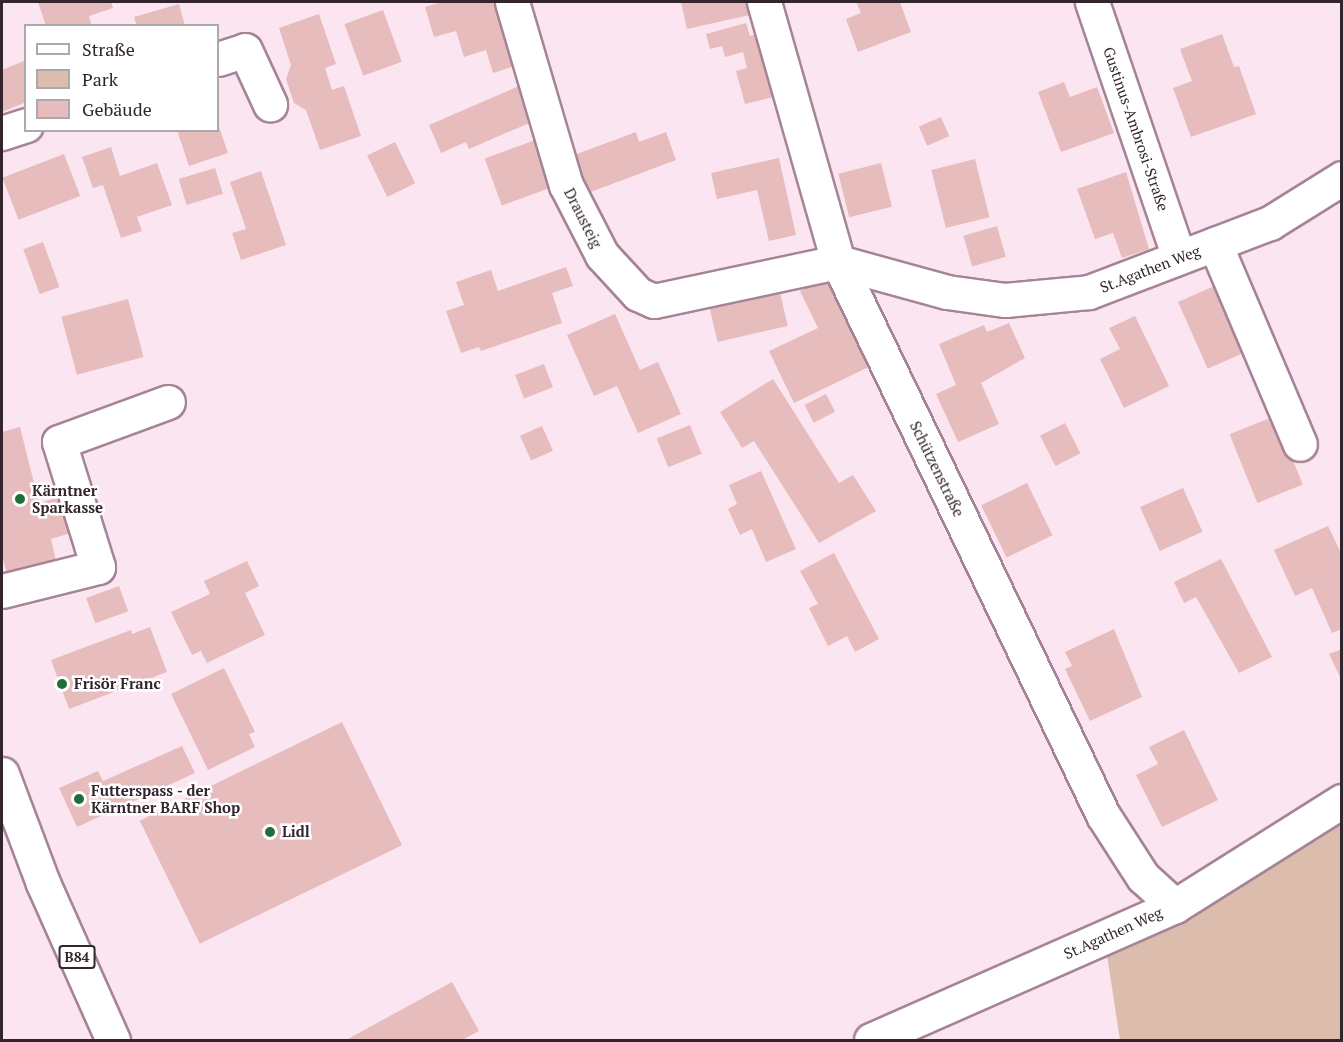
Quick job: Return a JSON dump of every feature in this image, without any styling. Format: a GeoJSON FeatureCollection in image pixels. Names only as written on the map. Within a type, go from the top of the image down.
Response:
{"type":"FeatureCollection","features":[{"type":"Feature","properties":{"kind":"street","name":"Drausteig"},"geometry":{"type":"LineString","coordinates":[[512,2],[566,185],[602,255],[638,294],[654,301],[838,262]]}},
{"type":"Feature","properties":{"kind":"street","name":"Schützenstraße"},"geometry":{"type":"LineString","coordinates":[[764,2],[838,262],[1103,815],[1143,877],[1174,906]]}},
{"type":"Feature","properties":{"kind":"street","name":"Gustinus-Ambrosi-Straße"},"geometry":{"type":"LineString","coordinates":[[1092,2],[1179,257]]}},
{"type":"Feature","properties":{"kind":"street"},"geometry":{"type":"LineString","coordinates":[[219,59],[245,50],[270,104]]}},
{"type":"Feature","properties":{"kind":"street"},"geometry":{"type":"LineString","coordinates":[[2,133],[24,125]]}},
{"type":"Feature","properties":{"kind":"street","name":"St.Agathen Weg"},"geometry":{"type":"LineString","coordinates":[[838,262],[947,292],[1005,300],[1089,292],[1270,223],[1341,178]]}},
{"type":"Feature","properties":{"kind":"street"},"geometry":{"type":"LineString","coordinates":[[1215,244],[1300,444]]}},
{"type":"Feature","properties":{"kind":"street"},"geometry":{"type":"LineString","coordinates":[[2,591],[99,567],[59,442],[168,402]]}},
{"type":"Feature","properties":{"kind":"street","name":"B84"},"geometry":{"type":"LineString","coordinates":[[4,789],[109,1038]]}},
{"type":"Feature","properties":{"kind":"street","name":"St.Agathen Weg"},"geometry":{"type":"LineString","coordinates":[[871,1041],[1174,906],[1341,801]]}},
{"type":"Feature","properties":{"kind":"green space"},"geometry":{"type":"Polygon","coordinates":[[[1335,816],[1342,828],[1341,1040],[1120,1040],[1107,955],[1335,816]]]}},
{"type":"Feature","properties":{"kind":"building"},"geometry":{"type":"Polygon","coordinates":[[[38,2],[111,2],[113,8],[89,16],[91,24],[45,24],[38,2]]]}},
{"type":"Feature","properties":{"kind":"building"},"geometry":{"type":"Polygon","coordinates":[[[442,2],[500,2],[521,64],[493,73],[486,50],[464,57],[456,31],[434,37],[425,7],[442,2]]]}},
{"type":"Feature","properties":{"kind":"building"},"geometry":{"type":"Polygon","coordinates":[[[681,2],[752,2],[754,14],[687,29],[681,2]]]}},
{"type":"Feature","properties":{"kind":"building"},"geometry":{"type":"Polygon","coordinates":[[[856,2],[900,2],[911,32],[858,52],[846,19],[861,13],[856,2]]]}},
{"type":"Feature","properties":{"kind":"building"},"geometry":{"type":"Polygon","coordinates":[[[179,4],[184,24],[136,24],[134,17],[179,4]]]}},
{"type":"Feature","properties":{"kind":"building"},"geometry":{"type":"Polygon","coordinates":[[[383,10],[402,62],[363,76],[344,24],[383,10]]]}},
{"type":"Feature","properties":{"kind":"building"},"geometry":{"type":"Polygon","coordinates":[[[319,14],[336,64],[325,68],[332,90],[344,86],[361,136],[320,150],[306,110],[294,103],[286,79],[291,65],[279,28],[319,14]]]}},
{"type":"Feature","properties":{"kind":"building"},"geometry":{"type":"Polygon","coordinates":[[[746,23],[750,36],[764,32],[781,95],[745,104],[736,71],[747,68],[743,52],[725,57],[722,46],[710,49],[706,34],[746,23]]]}},
{"type":"Feature","properties":{"kind":"building"},"geometry":{"type":"Polygon","coordinates":[[[1222,34],[1234,67],[1239,66],[1256,114],[1191,137],[1173,88],[1192,81],[1180,49],[1222,34]]]}},
{"type":"Feature","properties":{"kind":"building"},"geometry":{"type":"Polygon","coordinates":[[[24,61],[24,103],[2,112],[2,70],[24,61]]]}},
{"type":"Feature","properties":{"kind":"building"},"geometry":{"type":"Polygon","coordinates":[[[1064,82],[1070,97],[1097,87],[1114,133],[1061,152],[1038,92],[1064,82]]]}},
{"type":"Feature","properties":{"kind":"building"},"geometry":{"type":"Polygon","coordinates":[[[526,83],[541,118],[469,149],[466,142],[441,153],[429,125],[526,83]]]}},
{"type":"Feature","properties":{"kind":"building"},"geometry":{"type":"Polygon","coordinates":[[[941,117],[949,136],[927,146],[919,126],[941,117]]]}},
{"type":"Feature","properties":{"kind":"building"},"geometry":{"type":"Polygon","coordinates":[[[219,127],[228,153],[189,166],[178,132],[219,132],[219,127]]]}},
{"type":"Feature","properties":{"kind":"building"},"geometry":{"type":"Polygon","coordinates":[[[636,132],[639,142],[666,132],[676,160],[580,196],[566,158],[636,132]]]}},
{"type":"Feature","properties":{"kind":"building"},"geometry":{"type":"Polygon","coordinates":[[[541,138],[558,185],[502,206],[485,159],[541,138]]]}},
{"type":"Feature","properties":{"kind":"building"},"geometry":{"type":"Polygon","coordinates":[[[395,142],[415,183],[387,197],[367,156],[395,142]]]}},
{"type":"Feature","properties":{"kind":"building"},"geometry":{"type":"Polygon","coordinates":[[[111,147],[120,176],[157,163],[172,205],[137,217],[142,231],[121,238],[103,185],[93,188],[82,157],[111,147]]]}},
{"type":"Feature","properties":{"kind":"building"},"geometry":{"type":"Polygon","coordinates":[[[64,154],[80,196],[19,220],[2,178],[64,154]]]}},
{"type":"Feature","properties":{"kind":"building"},"geometry":{"type":"Polygon","coordinates":[[[779,158],[796,235],[769,241],[757,190],[717,199],[711,173],[779,158]]]}},
{"type":"Feature","properties":{"kind":"building"},"geometry":{"type":"Polygon","coordinates":[[[975,159],[990,217],[946,228],[931,170],[975,159]]]}},
{"type":"Feature","properties":{"kind":"building"},"geometry":{"type":"Polygon","coordinates":[[[881,163],[892,207],[849,217],[838,174],[881,163]]]}},
{"type":"Feature","properties":{"kind":"building"},"geometry":{"type":"Polygon","coordinates":[[[215,168],[223,194],[187,205],[179,179],[215,168]]]}},
{"type":"Feature","properties":{"kind":"building"},"geometry":{"type":"Polygon","coordinates":[[[261,171],[286,245],[241,260],[232,233],[246,229],[230,182],[261,171]]]}},
{"type":"Feature","properties":{"kind":"building"},"geometry":{"type":"Polygon","coordinates":[[[1126,172],[1149,249],[1122,258],[1113,233],[1095,239],[1077,189],[1126,172]]]}},
{"type":"Feature","properties":{"kind":"building"},"geometry":{"type":"Polygon","coordinates":[[[997,226],[1006,257],[972,266],[963,236],[997,226]]]}},
{"type":"Feature","properties":{"kind":"building"},"geometry":{"type":"Polygon","coordinates":[[[43,242],[59,287],[40,294],[23,249],[43,242]]]}},
{"type":"Feature","properties":{"kind":"building"},"geometry":{"type":"Polygon","coordinates":[[[566,267],[573,286],[552,293],[562,323],[481,351],[479,347],[461,353],[446,311],[464,305],[456,282],[491,270],[498,291],[566,267]]]}},
{"type":"Feature","properties":{"kind":"building"},"geometry":{"type":"Polygon","coordinates":[[[835,274],[879,362],[794,403],[769,351],[818,328],[800,291],[835,274]]]}},
{"type":"Feature","properties":{"kind":"building"},"geometry":{"type":"Polygon","coordinates":[[[1221,283],[1251,350],[1208,369],[1178,302],[1221,283]]]}},
{"type":"Feature","properties":{"kind":"building"},"geometry":{"type":"Polygon","coordinates":[[[778,284],[788,326],[718,342],[708,300],[778,284]]]}},
{"type":"Feature","properties":{"kind":"building"},"geometry":{"type":"Polygon","coordinates":[[[128,299],[144,357],[77,375],[61,317],[128,299]]]}},
{"type":"Feature","properties":{"kind":"building"},"geometry":{"type":"Polygon","coordinates":[[[615,314],[640,370],[658,362],[681,414],[638,433],[617,386],[594,396],[567,335],[615,314]]]}},
{"type":"Feature","properties":{"kind":"building"},"geometry":{"type":"Polygon","coordinates":[[[1135,316],[1169,386],[1124,408],[1100,359],[1120,349],[1109,328],[1135,316]]]}},
{"type":"Feature","properties":{"kind":"building"},"geometry":{"type":"Polygon","coordinates":[[[1009,323],[1025,358],[981,383],[999,424],[958,442],[936,394],[956,385],[939,344],[984,325],[987,332],[1009,323]]]}},
{"type":"Feature","properties":{"kind":"building"},"geometry":{"type":"Polygon","coordinates":[[[544,364],[553,387],[524,398],[515,375],[544,364]]]}},
{"type":"Feature","properties":{"kind":"building"},"geometry":{"type":"Polygon","coordinates":[[[773,379],[839,483],[853,475],[876,511],[819,543],[754,441],[742,448],[720,412],[773,379]]]}},
{"type":"Feature","properties":{"kind":"building"},"geometry":{"type":"Polygon","coordinates":[[[826,394],[835,412],[814,423],[805,405],[826,394]]]}},
{"type":"Feature","properties":{"kind":"building"},"geometry":{"type":"Polygon","coordinates":[[[1275,416],[1303,485],[1257,503],[1230,434],[1275,416]]]}},
{"type":"Feature","properties":{"kind":"building"},"geometry":{"type":"Polygon","coordinates":[[[1065,423],[1080,453],[1055,466],[1040,436],[1065,423]]]}},
{"type":"Feature","properties":{"kind":"building"},"geometry":{"type":"Polygon","coordinates":[[[690,425],[702,454],[668,467],[657,438],[690,425]]]}},
{"type":"Feature","properties":{"kind":"building"},"geometry":{"type":"Polygon","coordinates":[[[542,426],[553,451],[531,460],[520,436],[542,426]]]}},
{"type":"Feature","properties":{"kind":"building","name":"Kärntner Sparkasse"},"geometry":{"type":"Polygon","coordinates":[[[20,427],[39,503],[63,496],[74,532],[51,539],[57,565],[8,579],[2,554],[2,432],[20,427]]]}},
{"type":"Feature","properties":{"kind":"building"},"geometry":{"type":"Polygon","coordinates":[[[761,471],[796,549],[766,562],[752,529],[740,535],[728,509],[737,504],[729,485],[761,471]]]}},
{"type":"Feature","properties":{"kind":"building"},"geometry":{"type":"Polygon","coordinates":[[[1027,483],[1052,535],[1007,557],[981,505],[1027,483]]]}},
{"type":"Feature","properties":{"kind":"building"},"geometry":{"type":"Polygon","coordinates":[[[1183,488],[1203,532],[1160,551],[1140,507],[1183,488]]]}},
{"type":"Feature","properties":{"kind":"building"},"geometry":{"type":"Polygon","coordinates":[[[1328,526],[1342,555],[1342,629],[1332,633],[1312,588],[1295,596],[1274,550],[1328,526]]]}},
{"type":"Feature","properties":{"kind":"building"},"geometry":{"type":"Polygon","coordinates":[[[834,553],[879,639],[855,652],[847,636],[828,646],[809,608],[818,604],[800,571],[834,553]]]}},
{"type":"Feature","properties":{"kind":"building"},"geometry":{"type":"Polygon","coordinates":[[[1221,559],[1272,657],[1239,673],[1196,597],[1184,603],[1174,582],[1221,559]]]}},
{"type":"Feature","properties":{"kind":"building"},"geometry":{"type":"Polygon","coordinates":[[[247,561],[259,586],[245,593],[265,635],[207,663],[201,651],[192,655],[171,612],[210,594],[204,581],[247,561]]]}},
{"type":"Feature","properties":{"kind":"building"},"geometry":{"type":"Polygon","coordinates":[[[119,586],[128,611],[95,623],[86,598],[119,586]]]}},
{"type":"Feature","properties":{"kind":"building"},"geometry":{"type":"Polygon","coordinates":[[[150,627],[167,672],[69,709],[51,660],[131,630],[132,634],[150,627]]]}},
{"type":"Feature","properties":{"kind":"building"},"geometry":{"type":"Polygon","coordinates":[[[1114,629],[1142,697],[1090,721],[1065,669],[1072,666],[1065,652],[1114,629]]]}},
{"type":"Feature","properties":{"kind":"building"},"geometry":{"type":"Polygon","coordinates":[[[1342,649],[1342,681],[1329,654],[1342,649]]]}},
{"type":"Feature","properties":{"kind":"building"},"geometry":{"type":"Polygon","coordinates":[[[224,668],[255,732],[249,734],[255,747],[208,770],[171,694],[224,668]]]}},
{"type":"Feature","properties":{"kind":"building","name":"Lidl"},"geometry":{"type":"Polygon","coordinates":[[[342,722],[402,845],[200,944],[140,821],[342,722]]]}},
{"type":"Feature","properties":{"kind":"building"},"geometry":{"type":"Polygon","coordinates":[[[1184,730],[1218,800],[1162,827],[1136,775],[1158,764],[1149,747],[1184,730]]]}},
{"type":"Feature","properties":{"kind":"building"},"geometry":{"type":"Polygon","coordinates":[[[182,746],[195,773],[77,827],[59,788],[98,771],[103,781],[182,746]]]}},
{"type":"Feature","properties":{"kind":"building"},"geometry":{"type":"Polygon","coordinates":[[[452,982],[479,1031],[462,1040],[346,1040],[452,982]]]}},
{"type":"Feature","properties":{"kind":"place","name":"Kärntner Sparkasse"},"geometry":{"type":"Point","coordinates":[20,499]}},
{"type":"Feature","properties":{"kind":"place","name":"Frisör Franc"},"geometry":{"type":"Point","coordinates":[62,684]}},
{"type":"Feature","properties":{"kind":"place","name":"Futterspass - der Kärntner BARF Shop"},"geometry":{"type":"Point","coordinates":[79,799]}},
{"type":"Feature","properties":{"kind":"place","name":"Lidl"},"geometry":{"type":"Point","coordinates":[270,832]}}]}
